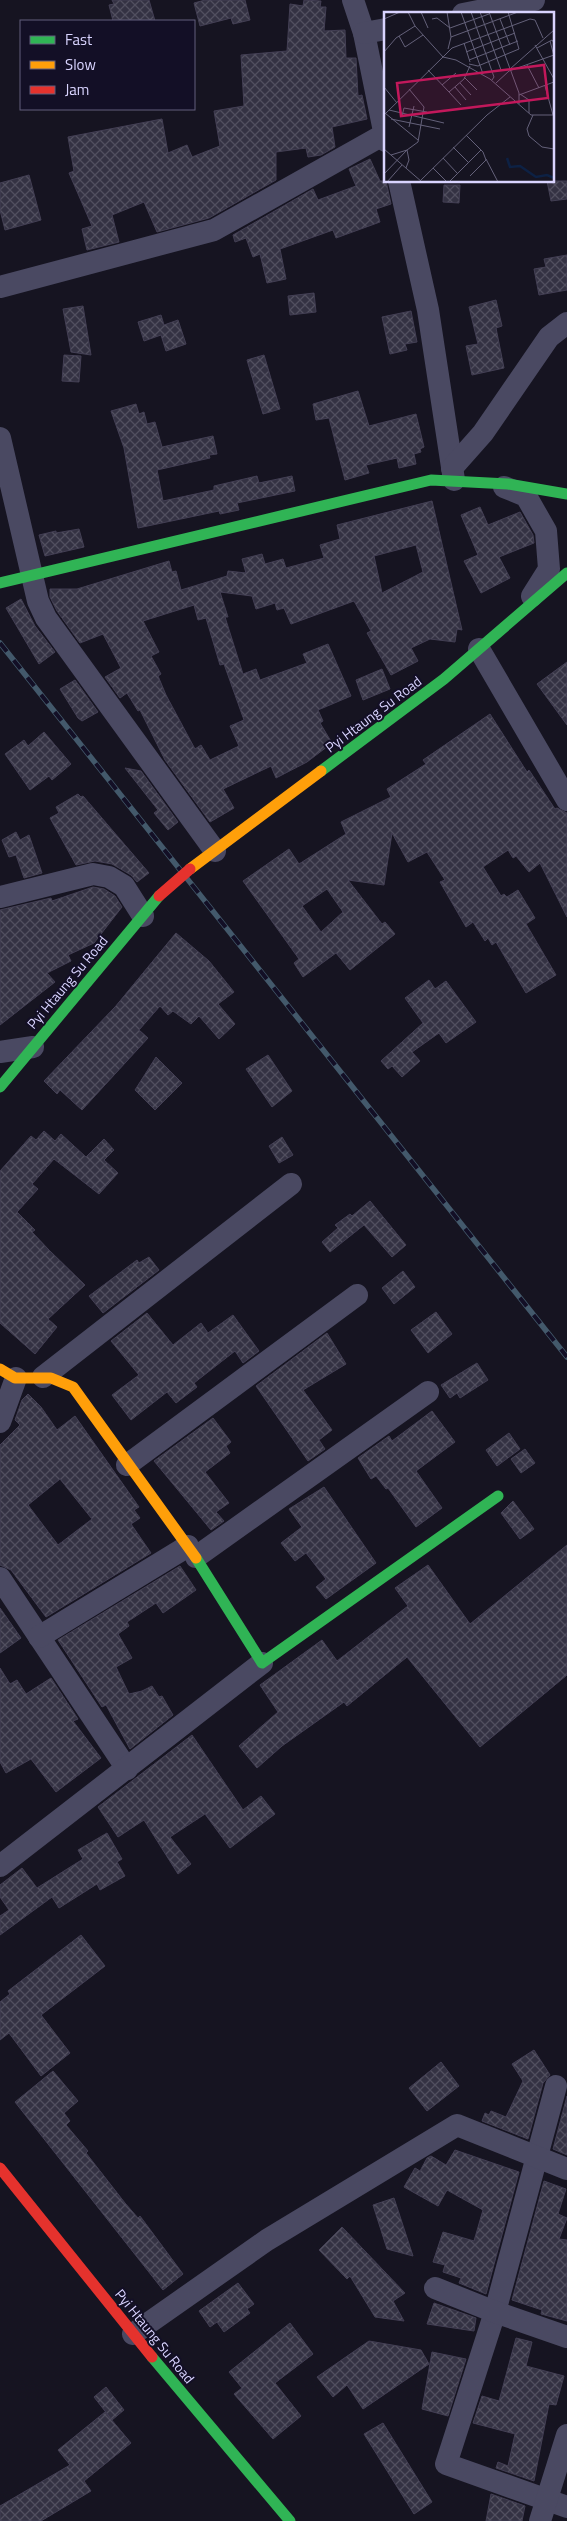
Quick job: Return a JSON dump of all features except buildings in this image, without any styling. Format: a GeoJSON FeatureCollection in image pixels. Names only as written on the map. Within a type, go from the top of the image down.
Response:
{"type":"FeatureCollection","features":[{"type":"Feature","properties":{"kind":"main road"},"geometry":{"type":"LineString","coordinates":[[0,583],[453,474],[567,494]]}},
{"type":"Feature","properties":{"kind":"main road","name":"Pyi Htaung Su Road"},"geometry":{"type":"LineString","coordinates":[[0,1087],[159,896],[190,869],[444,679],[567,573]]}},
{"type":"Feature","properties":{"kind":"main road"},"geometry":{"type":"LineString","coordinates":[[8,1374],[23,1380],[43,1377],[57,1379],[73,1387],[127,1465],[192,1552],[262,1663],[498,1496]]}},
{"type":"Feature","properties":{"kind":"main road","name":"Pyi Htaung Su Road"},"geometry":{"type":"LineString","coordinates":[[0,2168],[133,2334],[290,2521]]}},
{"type":"Feature","properties":{"kind":"street"},"geometry":{"type":"LineString","coordinates":[[0,287],[214,230],[384,138],[364,33],[353,0]]}},
{"type":"Feature","properties":{"kind":"street"},"geometry":{"type":"LineString","coordinates":[[473,12],[534,0]]}},
{"type":"Feature","properties":{"kind":"street"},"geometry":{"type":"LineString","coordinates":[[364,33],[384,29]]}},
{"type":"Feature","properties":{"kind":"street"},"geometry":{"type":"LineString","coordinates":[[399,182],[428,310],[453,474]]}},
{"type":"Feature","properties":{"kind":"street"},"geometry":{"type":"LineString","coordinates":[[453,474],[549,337],[567,323]]}},
{"type":"Feature","properties":{"kind":"street"},"geometry":{"type":"LineString","coordinates":[[0,438],[38,601],[46,618],[215,851]]}},
{"type":"Feature","properties":{"kind":"street"},"geometry":{"type":"LineString","coordinates":[[496,483],[526,496],[546,531],[550,569],[522,612]]}},
{"type":"Feature","properties":{"kind":"street"},"geometry":{"type":"LineString","coordinates":[[479,649],[567,800]]}},
{"type":"Feature","properties":{"kind":"street"},"geometry":{"type":"LineString","coordinates":[[0,896],[93,874],[109,877],[124,886],[143,916]]}},
{"type":"Feature","properties":{"kind":"street"},"geometry":{"type":"LineString","coordinates":[[0,1052],[33,1047]]}},
{"type":"Feature","properties":{"kind":"street"},"geometry":{"type":"LineString","coordinates":[[43,1377],[291,1184]]}},
{"type":"Feature","properties":{"kind":"street"},"geometry":{"type":"LineString","coordinates":[[127,1465],[357,1295]]}},
{"type":"Feature","properties":{"kind":"street"},"geometry":{"type":"LineString","coordinates":[[0,1422],[8,1374]]}},
{"type":"Feature","properties":{"kind":"street"},"geometry":{"type":"LineString","coordinates":[[39,1637],[192,1552],[428,1392]]}},
{"type":"Feature","properties":{"kind":"street"},"geometry":{"type":"LineString","coordinates":[[0,1578],[127,1769]]}},
{"type":"Feature","properties":{"kind":"street"},"geometry":{"type":"LineString","coordinates":[[0,1866],[262,1663]]}},
{"type":"Feature","properties":{"kind":"street"},"geometry":{"type":"LineString","coordinates":[[556,2086],[495,2312],[446,2464],[551,2510],[567,2435]]}},
{"type":"Feature","properties":{"kind":"street"},"geometry":{"type":"LineString","coordinates":[[133,2334],[267,2240],[456,2125],[567,2169]]}},
{"type":"Feature","properties":{"kind":"street"},"geometry":{"type":"LineString","coordinates":[[434,2288],[495,2312],[567,2336]]}},
{"type":"Feature","properties":{"kind":"railway"},"geometry":{"type":"LineString","coordinates":[[0,643],[567,1357]]}},
{"type":"Feature","properties":{"kind":"traffic: fast"},"geometry":{"type":"LineString","coordinates":[[0,583],[431,480],[508,484],[567,494]]}},
{"type":"Feature","properties":{"kind":"traffic: fast"},"geometry":{"type":"LineString","coordinates":[[321,771],[444,679],[567,573]]}},
{"type":"Feature","properties":{"kind":"traffic: fast"},"geometry":{"type":"LineString","coordinates":[[0,1087],[159,896]]}},
{"type":"Feature","properties":{"kind":"traffic: fast"},"geometry":{"type":"LineString","coordinates":[[196,1558],[262,1663],[498,1496]]}},
{"type":"Feature","properties":{"kind":"traffic: fast"},"geometry":{"type":"LineString","coordinates":[[152,2357],[290,2521]]}},
{"type":"Feature","properties":{"kind":"traffic: slow"},"geometry":{"type":"LineString","coordinates":[[190,869],[321,771]]}},
{"type":"Feature","properties":{"kind":"traffic: slow"},"geometry":{"type":"LineString","coordinates":[[0,1369],[15,1378],[51,1378],[73,1387],[196,1558]]}},
{"type":"Feature","properties":{"kind":"traffic: jam"},"geometry":{"type":"LineString","coordinates":[[159,896],[190,869]]}},
{"type":"Feature","properties":{"kind":"traffic: jam"},"geometry":{"type":"LineString","coordinates":[[0,2168],[152,2357]]}}]}
